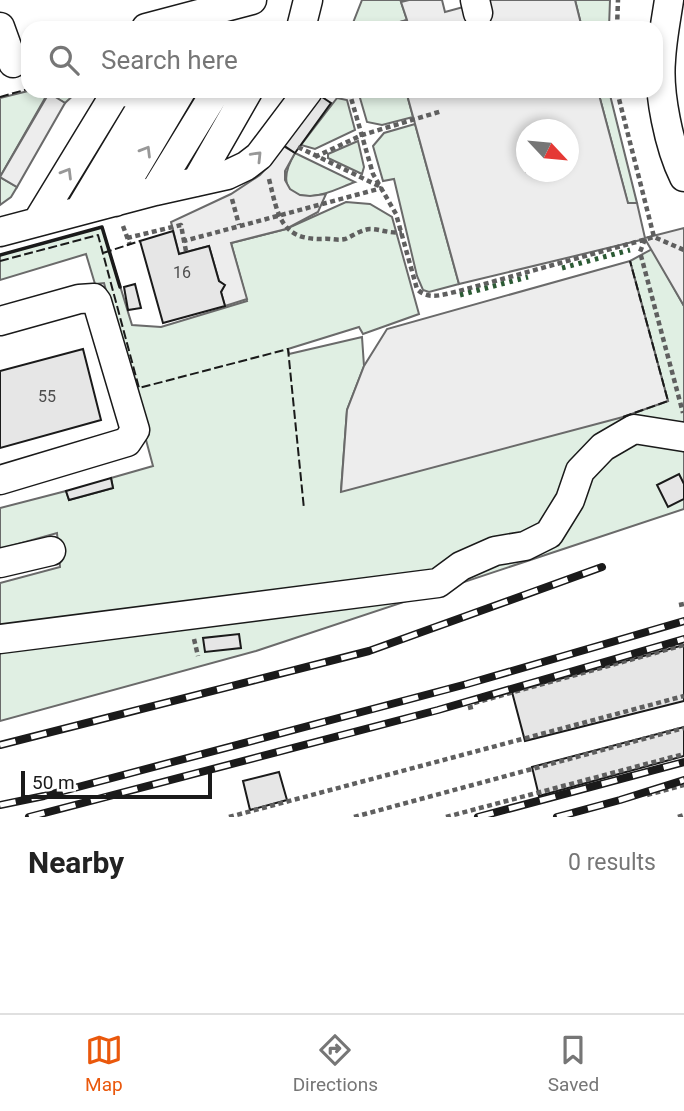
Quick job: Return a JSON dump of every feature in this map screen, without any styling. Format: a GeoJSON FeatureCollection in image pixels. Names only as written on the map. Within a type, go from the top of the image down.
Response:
{"type":"FeatureCollection","features":[{"type":"Feature","properties":{"kind":"street"},"geometry":{"type":"LineString","coordinates":[[172,21],[252,0]]}},
{"type":"Feature","properties":{"kind":"street"},"geometry":{"type":"LineString","coordinates":[[302,21],[307,0]]}},
{"type":"Feature","properties":{"kind":"street"},"geometry":{"type":"LineString","coordinates":[[663,41],[669,0]]}},
{"type":"Feature","properties":{"kind":"street"},"geometry":{"type":"LineString","coordinates":[[0,27],[14,63]]}},
{"type":"Feature","properties":{"kind":"street"},"geometry":{"type":"LineString","coordinates":[[663,92],[666,121],[684,177]]}},
{"type":"Feature","properties":{"kind":"street"},"geometry":{"type":"LineString","coordinates":[[37,222],[114,98]]}},
{"type":"Feature","properties":{"kind":"street"},"geometry":{"type":"LineString","coordinates":[[79,211],[147,98]]}},
{"type":"Feature","properties":{"kind":"street"},"geometry":{"type":"LineString","coordinates":[[116,202],[177,98]]}},
{"type":"Feature","properties":{"kind":"street"},"geometry":{"type":"LineString","coordinates":[[155,191],[211,98]]}},
{"type":"Feature","properties":{"kind":"street"},"geometry":{"type":"LineString","coordinates":[[196,182],[244,98]]}},
{"type":"Feature","properties":{"kind":"street"},"geometry":{"type":"LineString","coordinates":[[0,232],[227,175],[246,166],[258,156],[303,98]]}},
{"type":"Feature","properties":{"kind":"street"},"geometry":{"type":"LineString","coordinates":[[0,321],[79,299],[94,298],[135,430],[127,442],[0,480]]}},
{"type":"Feature","properties":{"kind":"street"},"geometry":{"type":"LineString","coordinates":[[0,639],[438,583],[461,566],[495,551],[525,545],[549,534],[570,500],[580,471],[603,447],[634,429],[684,437]]}},
{"type":"Feature","properties":{"kind":"street"},"geometry":{"type":"LineString","coordinates":[[0,563],[51,551]]}},
{"type":"Feature","properties":{"kind":"path"},"geometry":{"type":"LineString","coordinates":[[617,21],[618,0]]}},
{"type":"Feature","properties":{"kind":"path"},"geometry":{"type":"LineString","coordinates":[[351,98],[373,174],[396,214],[417,289],[422,295],[429,297],[459,291],[654,237],[684,250]]}},
{"type":"Feature","properties":{"kind":"path"},"geometry":{"type":"LineString","coordinates":[[619,98],[645,189],[654,237]]}},
{"type":"Feature","properties":{"kind":"path"},"geometry":{"type":"LineString","coordinates":[[315,157],[362,135],[442,111]]}},
{"type":"Feature","properties":{"kind":"path"},"geometry":{"type":"LineString","coordinates":[[296,146],[382,188]]}},
{"type":"Feature","properties":{"kind":"path"},"geometry":{"type":"LineString","coordinates":[[269,178],[278,215],[286,229],[306,239],[342,241],[358,232],[371,229],[388,233],[402,232]]}},
{"type":"Feature","properties":{"kind":"path"},"geometry":{"type":"LineString","coordinates":[[184,241],[382,188]]}},
{"type":"Feature","properties":{"kind":"path"},"geometry":{"type":"LineString","coordinates":[[231,194],[239,225]]}},
{"type":"Feature","properties":{"kind":"path"},"geometry":{"type":"LineString","coordinates":[[127,238],[181,225],[187,251]]}},
{"type":"Feature","properties":{"kind":"path"},"geometry":{"type":"LineString","coordinates":[[646,239],[640,252],[684,421]]}},
{"type":"Feature","properties":{"kind":"path"},"geometry":{"type":"LineString","coordinates":[[468,708],[684,645]]}},
{"type":"Feature","properties":{"kind":"path"},"geometry":{"type":"LineString","coordinates":[[229,817],[684,696]]}},
{"type":"Feature","properties":{"kind":"path"},"geometry":{"type":"LineString","coordinates":[[354,817],[684,728]]}},
{"type":"Feature","properties":{"kind":"path"},"geometry":{"type":"LineString","coordinates":[[446,817],[684,754]]}},
{"type":"Feature","properties":{"kind":"path"},"geometry":{"type":"LineString","coordinates":[[647,795],[684,785]]}},
{"type":"Feature","properties":{"kind":"path"},"geometry":{"type":"LineString","coordinates":[[678,817],[684,816]]}},
{"type":"Feature","properties":{"kind":"green space"},"geometry":{"type":"Polygon","coordinates":[[[362,0],[409,0],[401,2],[407,20],[354,21],[362,0]]]}},
{"type":"Feature","properties":{"kind":"green space"},"geometry":{"type":"Polygon","coordinates":[[[575,0],[610,0],[609,21],[580,21],[575,0]]]}},
{"type":"Feature","properties":{"kind":"green space"},"geometry":{"type":"Polygon","coordinates":[[[21,93],[21,98],[45,98],[0,177],[0,98],[21,93]]]}},
{"type":"Feature","properties":{"kind":"green space"},"geometry":{"type":"Polygon","coordinates":[[[56,98],[70,98],[65,103],[56,98]]]}},
{"type":"Feature","properties":{"kind":"green space"},"geometry":{"type":"Polygon","coordinates":[[[337,98],[347,100],[355,130],[315,149],[301,145],[337,98]]]}},
{"type":"Feature","properties":{"kind":"green space"},"geometry":{"type":"Polygon","coordinates":[[[360,98],[408,98],[413,117],[382,125],[367,122],[360,98]]]}},
{"type":"Feature","properties":{"kind":"green space"},"geometry":{"type":"Polygon","coordinates":[[[600,98],[611,98],[637,203],[628,204],[600,98]]]}},
{"type":"Feature","properties":{"kind":"green space"},"geometry":{"type":"Polygon","coordinates":[[[415,124],[459,284],[429,292],[423,290],[417,276],[394,179],[383,181],[373,146],[384,133],[415,124]]]}},
{"type":"Feature","properties":{"kind":"green space"},"geometry":{"type":"Polygon","coordinates":[[[358,141],[364,167],[362,174],[328,158],[328,154],[358,141]]]}},
{"type":"Feature","properties":{"kind":"green space"},"geometry":{"type":"Polygon","coordinates":[[[295,153],[355,182],[318,195],[301,196],[294,193],[289,189],[286,176],[295,153]]]}},
{"type":"Feature","properties":{"kind":"green space"},"geometry":{"type":"Polygon","coordinates":[[[0,177],[17,187],[11,197],[0,205],[0,177]]]}},
{"type":"Feature","properties":{"kind":"green space"},"geometry":{"type":"Polygon","coordinates":[[[346,202],[370,204],[392,217],[419,314],[363,334],[359,327],[288,349],[289,354],[362,337],[364,366],[347,410],[341,491],[668,401],[630,261],[652,249],[684,306],[684,509],[256,651],[0,721],[0,583],[60,567],[57,533],[0,549],[0,508],[66,491],[69,500],[113,488],[111,478],[153,466],[104,283],[95,284],[86,254],[0,280],[0,255],[102,227],[132,325],[161,327],[247,301],[231,243],[286,229],[346,202]]]}},
{"type":"Feature","properties":{"kind":"shaded area"},"geometry":{"type":"Polygon","coordinates":[[[442,0],[445,12],[489,0],[575,0],[580,21],[403,21],[407,20],[401,2],[442,0]]]}},
{"type":"Feature","properties":{"kind":"shaded area"},"geometry":{"type":"Polygon","coordinates":[[[46,98],[57,98],[65,103],[17,187],[0,177],[46,98]]]}},
{"type":"Feature","properties":{"kind":"shaded area"},"geometry":{"type":"Polygon","coordinates":[[[408,98],[600,98],[628,203],[637,203],[645,238],[684,228],[684,306],[645,239],[459,284],[408,98]]]}},
{"type":"Feature","properties":{"kind":"shaded area"},"geometry":{"type":"Polygon","coordinates":[[[283,146],[295,153],[285,171],[285,180],[290,189],[300,195],[326,194],[318,212],[286,229],[231,243],[247,299],[225,306],[221,292],[224,285],[219,281],[209,246],[179,254],[171,222],[231,194],[260,175],[273,161],[272,148],[283,146]]]}},
{"type":"Feature","properties":{"kind":"shaded area"},"geometry":{"type":"Polygon","coordinates":[[[630,261],[668,401],[623,417],[341,492],[347,410],[364,366],[387,329],[630,261]]]}},
{"type":"Feature","properties":{"kind":"building"},"geometry":{"type":"Polygon","coordinates":[[[317,98],[324,98],[331,103],[295,153],[283,145],[317,98]]]}},
{"type":"Feature","properties":{"kind":"building"},"geometry":{"type":"Polygon","coordinates":[[[173,231],[179,254],[209,246],[219,281],[225,285],[221,292],[225,306],[163,323],[140,241],[173,231]]]}},
{"type":"Feature","properties":{"kind":"building"},"geometry":{"type":"Polygon","coordinates":[[[135,284],[141,308],[128,310],[124,287],[135,284]]]}},
{"type":"Feature","properties":{"kind":"building"},"geometry":{"type":"Polygon","coordinates":[[[83,349],[101,420],[0,448],[0,371],[83,349]]]}},
{"type":"Feature","properties":{"kind":"building"},"geometry":{"type":"Polygon","coordinates":[[[679,474],[684,484],[684,499],[668,507],[657,485],[679,474]]]}},
{"type":"Feature","properties":{"kind":"building"},"geometry":{"type":"Polygon","coordinates":[[[111,478],[113,488],[69,500],[66,491],[111,478]]]}},
{"type":"Feature","properties":{"kind":"building"},"geometry":{"type":"Polygon","coordinates":[[[239,634],[241,648],[205,652],[203,638],[239,634]]]}},
{"type":"Feature","properties":{"kind":"building"},"geometry":{"type":"Polygon","coordinates":[[[684,645],[684,701],[525,741],[512,692],[684,645]]]}},
{"type":"Feature","properties":{"kind":"building"},"geometry":{"type":"Polygon","coordinates":[[[684,727],[684,756],[539,796],[532,767],[684,727]]]}},
{"type":"Feature","properties":{"kind":"building"},"geometry":{"type":"Polygon","coordinates":[[[279,772],[287,800],[250,810],[243,781],[279,772]]]}},
{"type":"Feature","properties":{"kind":"railway"},"geometry":{"type":"LineString","coordinates":[[0,745],[369,651],[602,567]]}},
{"type":"Feature","properties":{"kind":"railway"},"geometry":{"type":"LineString","coordinates":[[0,805],[44,796],[467,684],[684,621]]}},
{"type":"Feature","properties":{"kind":"railway"},"geometry":{"type":"LineString","coordinates":[[29,817],[438,710],[684,639]]}},
{"type":"Feature","properties":{"kind":"railway"},"geometry":{"type":"LineString","coordinates":[[478,817],[684,762]]}},
{"type":"Feature","properties":{"kind":"railway"},"geometry":{"type":"LineString","coordinates":[[557,817],[684,780]]}},
{"type":"Feature","properties":{"kind":"hedge"},"geometry":{"type":"LineString","coordinates":[[562,268],[630,250]]}},
{"type":"Feature","properties":{"kind":"hedge"},"geometry":{"type":"LineString","coordinates":[[460,295],[528,277]]}},
{"type":"Feature","properties":{"kind":"fence"},"geometry":{"type":"LineString","coordinates":[[0,97],[21,91]]}},
{"type":"Feature","properties":{"kind":"fence"},"geometry":{"type":"LineString","coordinates":[[0,261],[98,235],[139,388],[288,349],[304,509]]}},
{"type":"Feature","properties":{"kind":"fence"},"geometry":{"type":"LineString","coordinates":[[103,253],[140,241]]}},
{"type":"Feature","properties":{"kind":"fence"},"geometry":{"type":"LineString","coordinates":[[623,417],[668,401],[630,261]]}},
{"type":"Feature","properties":{"kind":"wall"},"geometry":{"type":"LineString","coordinates":[[0,255],[102,227],[120,287]]}}]}
